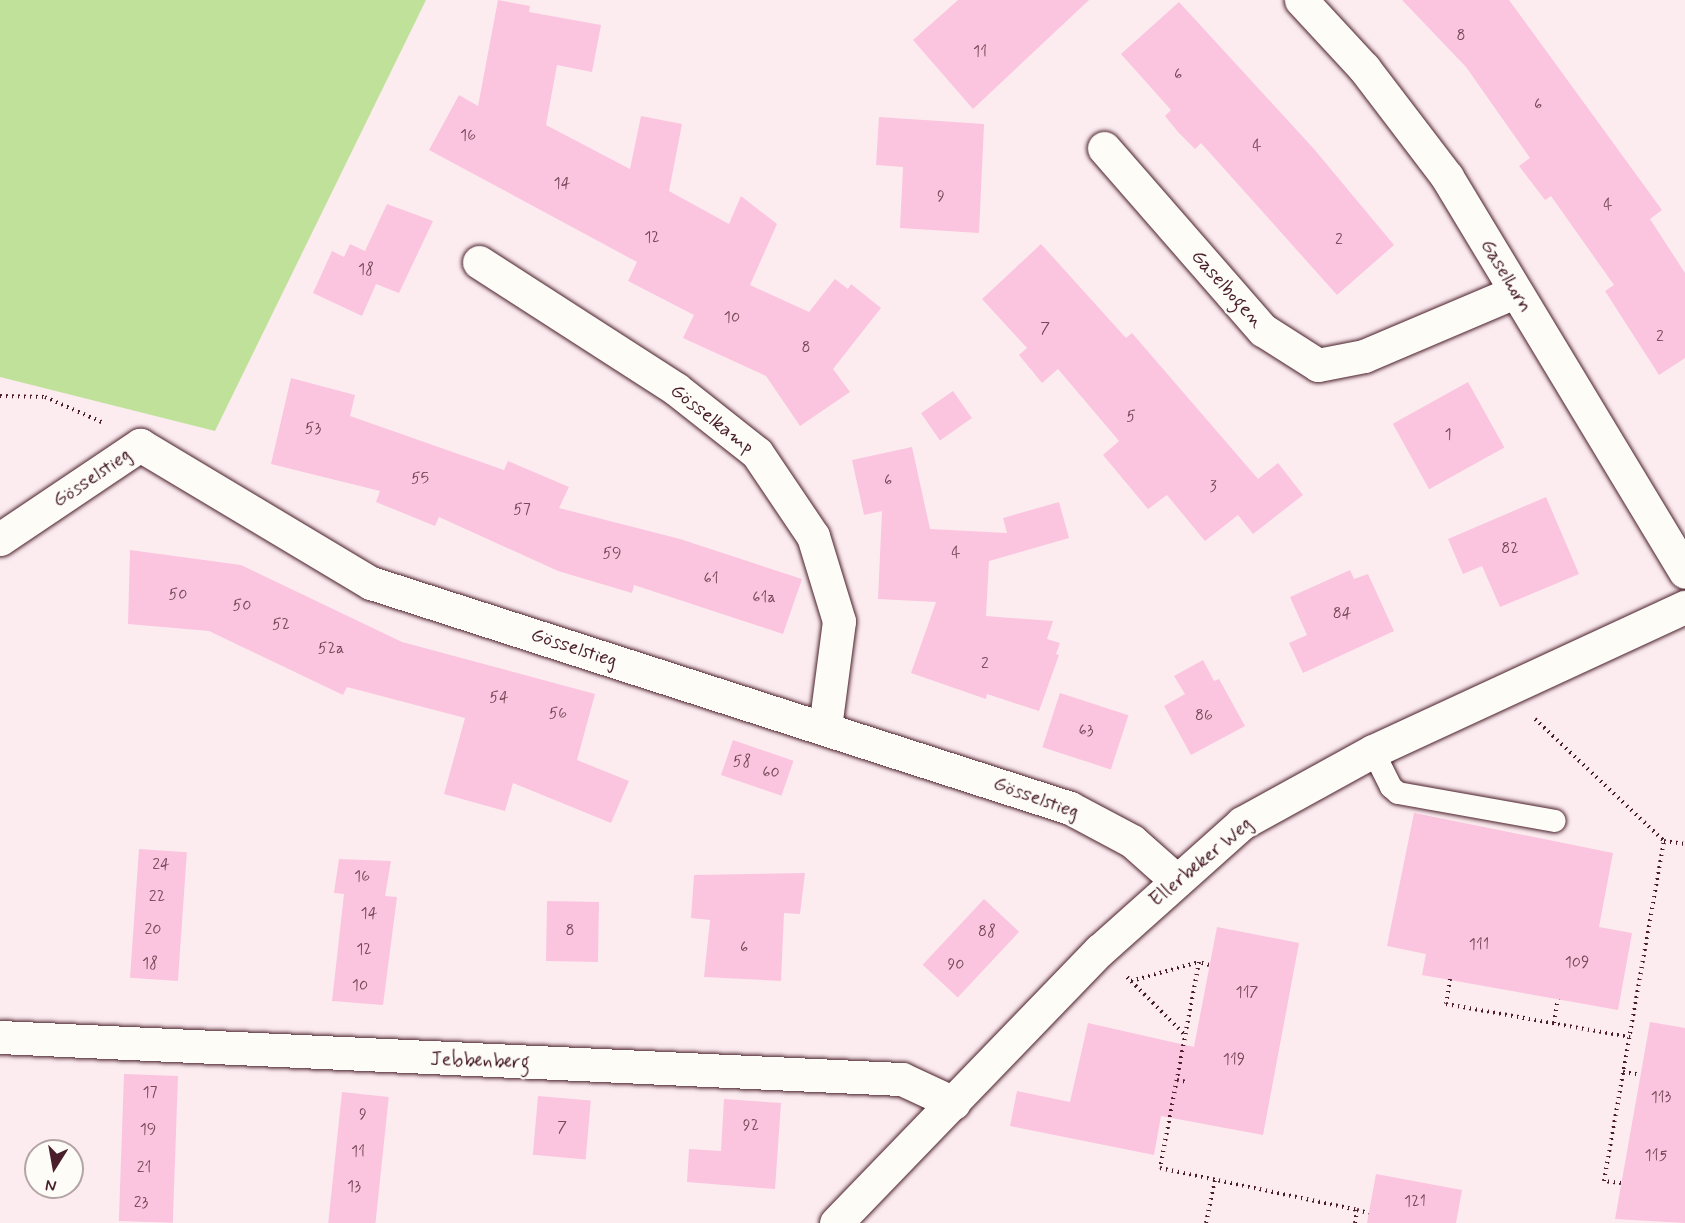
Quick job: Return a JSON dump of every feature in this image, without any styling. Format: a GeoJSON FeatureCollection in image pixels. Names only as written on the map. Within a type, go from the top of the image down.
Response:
{"type":"FeatureCollection","features":[{"type":"Feature","properties":{"kind":"street","name":"Gaselhorn"},"geometry":{"type":"LineString","coordinates":[[1301,0],[1364,68],[1447,177],[1685,572]]}},
{"type":"Feature","properties":{"kind":"street","name":"Gaselbogen"},"geometry":{"type":"LineString","coordinates":[[1104,148],[1263,330],[1318,365],[1364,356],[1515,292]]}},
{"type":"Feature","properties":{"kind":"street","name":"Gösselkamp"},"geometry":{"type":"LineString","coordinates":[[479,262],[676,389],[757,453],[813,536],[839,621],[825,728]]}},
{"type":"Feature","properties":{"kind":"street","name":"Gösselstieg"},"geometry":{"type":"LineString","coordinates":[[0,539],[140,445],[371,583],[1070,808],[1132,841],[1176,880]]}},
{"type":"Feature","properties":{"kind":"street","name":"Ellerbeker Weg"},"geometry":{"type":"LineString","coordinates":[[836,1223],[1101,950],[1176,880],[1242,823],[1373,751],[1685,607]]}},
{"type":"Feature","properties":{"kind":"street","name":"Jebbenberg"},"geometry":{"type":"LineString","coordinates":[[0,1037],[902,1079],[954,1103]]}},
{"type":"Feature","properties":{"kind":"lane"},"geometry":{"type":"LineString","coordinates":[[1373,751],[1390,787],[1398,793],[1556,820]]}},
{"type":"Feature","properties":{"kind":"path"},"geometry":{"type":"LineString","coordinates":[[0,396],[45,397],[97,419],[140,445]]}},
{"type":"Feature","properties":{"kind":"path"},"geometry":{"type":"LineString","coordinates":[[1532,716],[1664,841],[1685,844]]}},
{"type":"Feature","properties":{"kind":"path"},"geometry":{"type":"LineString","coordinates":[[1621,1183],[1604,1181],[1664,841]]}},
{"type":"Feature","properties":{"kind":"path"},"geometry":{"type":"LineString","coordinates":[[1199,962],[1160,1168],[1369,1213]]}},
{"type":"Feature","properties":{"kind":"path"},"geometry":{"type":"LineString","coordinates":[[1131,981],[1199,962],[1209,965]]}},
{"type":"Feature","properties":{"kind":"path"},"geometry":{"type":"LineString","coordinates":[[1120,971],[1185,1036]]}},
{"type":"Feature","properties":{"kind":"path"},"geometry":{"type":"LineString","coordinates":[[1450,979],[1446,1004],[1630,1037]]}},
{"type":"Feature","properties":{"kind":"path"},"geometry":{"type":"LineString","coordinates":[[1554,1023],[1558,999]]}},
{"type":"Feature","properties":{"kind":"path"},"geometry":{"type":"LineString","coordinates":[[1623,1072],[1641,1075]]}},
{"type":"Feature","properties":{"kind":"path"},"geometry":{"type":"LineString","coordinates":[[1177,1080],[1187,1082]]}},
{"type":"Feature","properties":{"kind":"path"},"geometry":{"type":"LineString","coordinates":[[1206,1223],[1215,1180]]}},
{"type":"Feature","properties":{"kind":"path"},"geometry":{"type":"LineString","coordinates":[[1354,1223],[1357,1210]]}},
{"type":"Feature","properties":{"kind":"green space"},"geometry":{"type":"Polygon","coordinates":[[[0,0],[426,0],[215,431],[0,377],[0,0]]]}},
{"type":"Feature","properties":{"kind":"building"},"geometry":{"type":"Polygon","coordinates":[[[498,0],[530,6],[529,12],[601,25],[592,72],[557,65],[546,125],[630,169],[641,116],[682,124],[669,191],[729,224],[741,196],[777,224],[750,285],[809,312],[835,279],[848,289],[851,284],[881,308],[833,369],[850,392],[800,426],[766,376],[683,338],[694,315],[628,281],[637,262],[429,150],[459,95],[478,106],[498,0]]]}},
{"type":"Feature","properties":{"kind":"building"},"geometry":{"type":"Polygon","coordinates":[[[958,0],[1089,0],[973,109],[913,40],[958,0]]]}},
{"type":"Feature","properties":{"kind":"building"},"geometry":{"type":"Polygon","coordinates":[[[1402,0],[1509,0],[1662,210],[1650,219],[1685,273],[1685,358],[1659,375],[1605,291],[1614,285],[1551,196],[1545,200],[1519,166],[1530,158],[1466,67],[1402,0]]]}},
{"type":"Feature","properties":{"kind":"building"},"geometry":{"type":"Polygon","coordinates":[[[1179,2],[1314,149],[1394,245],[1337,295],[1201,143],[1195,149],[1178,132],[1165,116],[1171,110],[1121,54],[1179,2]]]}},
{"type":"Feature","properties":{"kind":"building"},"geometry":{"type":"Polygon","coordinates":[[[879,117],[984,124],[979,233],[900,228],[903,167],[876,165],[879,117]]]}},
{"type":"Feature","properties":{"kind":"building"},"geometry":{"type":"Polygon","coordinates":[[[387,204],[433,221],[399,293],[376,284],[362,316],[313,293],[332,251],[344,257],[350,244],[365,251],[387,204]]]}},
{"type":"Feature","properties":{"kind":"building"},"geometry":{"type":"Polygon","coordinates":[[[1041,244],[1126,338],[1132,333],[1258,479],[1278,463],[1303,495],[1253,534],[1238,515],[1205,541],[1167,495],[1148,509],[1103,455],[1119,441],[1058,369],[1042,383],[1019,355],[1027,348],[982,299],[1041,244]]]}},
{"type":"Feature","properties":{"kind":"building"},"geometry":{"type":"Polygon","coordinates":[[[291,378],[355,395],[350,416],[504,470],[508,461],[569,487],[559,508],[680,539],[802,579],[783,634],[634,585],[632,593],[558,571],[439,517],[435,526],[376,502],[380,491],[271,464],[291,378]]]}},
{"type":"Feature","properties":{"kind":"building"},"geometry":{"type":"Polygon","coordinates":[[[1468,382],[1504,448],[1429,489],[1393,424],[1468,382]]]}},
{"type":"Feature","properties":{"kind":"building"},"geometry":{"type":"Polygon","coordinates":[[[953,391],[972,418],[940,440],[921,413],[953,391]]]}},
{"type":"Feature","properties":{"kind":"building"},"geometry":{"type":"Polygon","coordinates":[[[912,447],[930,529],[1007,533],[1003,518],[1059,502],[1069,538],[989,561],[986,616],[1053,621],[1047,639],[1060,643],[1056,654],[1059,655],[1039,711],[987,694],[986,699],[911,673],[936,602],[878,599],[882,511],[864,515],[852,460],[912,447]]]}},
{"type":"Feature","properties":{"kind":"building"},"geometry":{"type":"Polygon","coordinates":[[[1546,497],[1579,574],[1500,607],[1482,566],[1463,574],[1448,539],[1546,497]]]}},
{"type":"Feature","properties":{"kind":"building"},"geometry":{"type":"Polygon","coordinates":[[[130,550],[241,565],[402,642],[595,694],[577,760],[629,781],[611,823],[513,783],[505,811],[444,794],[465,718],[347,687],[343,695],[209,631],[128,624],[130,550]]]}},
{"type":"Feature","properties":{"kind":"building"},"geometry":{"type":"Polygon","coordinates":[[[1350,570],[1354,579],[1368,574],[1394,631],[1303,673],[1289,643],[1307,635],[1290,597],[1350,570]]]}},
{"type":"Feature","properties":{"kind":"building"},"geometry":{"type":"Polygon","coordinates":[[[1203,660],[1214,681],[1219,679],[1245,726],[1191,755],[1164,706],[1185,694],[1174,676],[1203,660]]]}},
{"type":"Feature","properties":{"kind":"building"},"geometry":{"type":"Polygon","coordinates":[[[1060,693],[1128,715],[1111,769],[1042,747],[1060,693]]]}},
{"type":"Feature","properties":{"kind":"building"},"geometry":{"type":"Polygon","coordinates":[[[733,740],[794,761],[781,796],[721,775],[733,740]]]}},
{"type":"Feature","properties":{"kind":"building"},"geometry":{"type":"Polygon","coordinates":[[[1414,813],[1613,853],[1599,927],[1632,933],[1618,1010],[1422,975],[1426,954],[1387,946],[1414,813]]]}},
{"type":"Feature","properties":{"kind":"building"},"geometry":{"type":"Polygon","coordinates":[[[139,849],[187,852],[178,981],[130,978],[139,849]]]}},
{"type":"Feature","properties":{"kind":"building"},"geometry":{"type":"Polygon","coordinates":[[[339,859],[391,861],[385,896],[397,897],[383,1005],[332,1001],[344,894],[334,893],[339,859]]]}},
{"type":"Feature","properties":{"kind":"building"},"geometry":{"type":"Polygon","coordinates":[[[805,873],[800,914],[784,913],[781,981],[704,977],[710,920],[691,918],[694,875],[805,873]]]}},
{"type":"Feature","properties":{"kind":"building"},"geometry":{"type":"Polygon","coordinates":[[[984,899],[1019,932],[958,998],[923,965],[984,899]]]}},
{"type":"Feature","properties":{"kind":"building"},"geometry":{"type":"Polygon","coordinates":[[[547,901],[599,902],[598,962],[546,961],[547,901]]]}},
{"type":"Feature","properties":{"kind":"building"},"geometry":{"type":"Polygon","coordinates":[[[1217,927],[1299,943],[1263,1135],[1161,1116],[1154,1155],[1010,1126],[1017,1091],[1070,1102],[1088,1023],[1194,1047],[1217,927]]]}},
{"type":"Feature","properties":{"kind":"building"},"geometry":{"type":"Polygon","coordinates":[[[1650,1022],[1685,1028],[1685,1223],[1615,1219],[1650,1022]]]}},
{"type":"Feature","properties":{"kind":"building"},"geometry":{"type":"Polygon","coordinates":[[[124,1074],[178,1076],[173,1223],[119,1221],[124,1074]]]}},
{"type":"Feature","properties":{"kind":"building"},"geometry":{"type":"Polygon","coordinates":[[[342,1092],[389,1097],[375,1223],[328,1223],[342,1092]]]}},
{"type":"Feature","properties":{"kind":"building"},"geometry":{"type":"Polygon","coordinates":[[[538,1096],[591,1101],[586,1159],[533,1155],[538,1096]]]}},
{"type":"Feature","properties":{"kind":"building"},"geometry":{"type":"Polygon","coordinates":[[[724,1099],[781,1103],[775,1189],[687,1182],[689,1149],[721,1151],[724,1099]]]}},
{"type":"Feature","properties":{"kind":"building"},"geometry":{"type":"Polygon","coordinates":[[[1376,1174],[1462,1190],[1456,1223],[1367,1223],[1376,1174]]]}}]}
